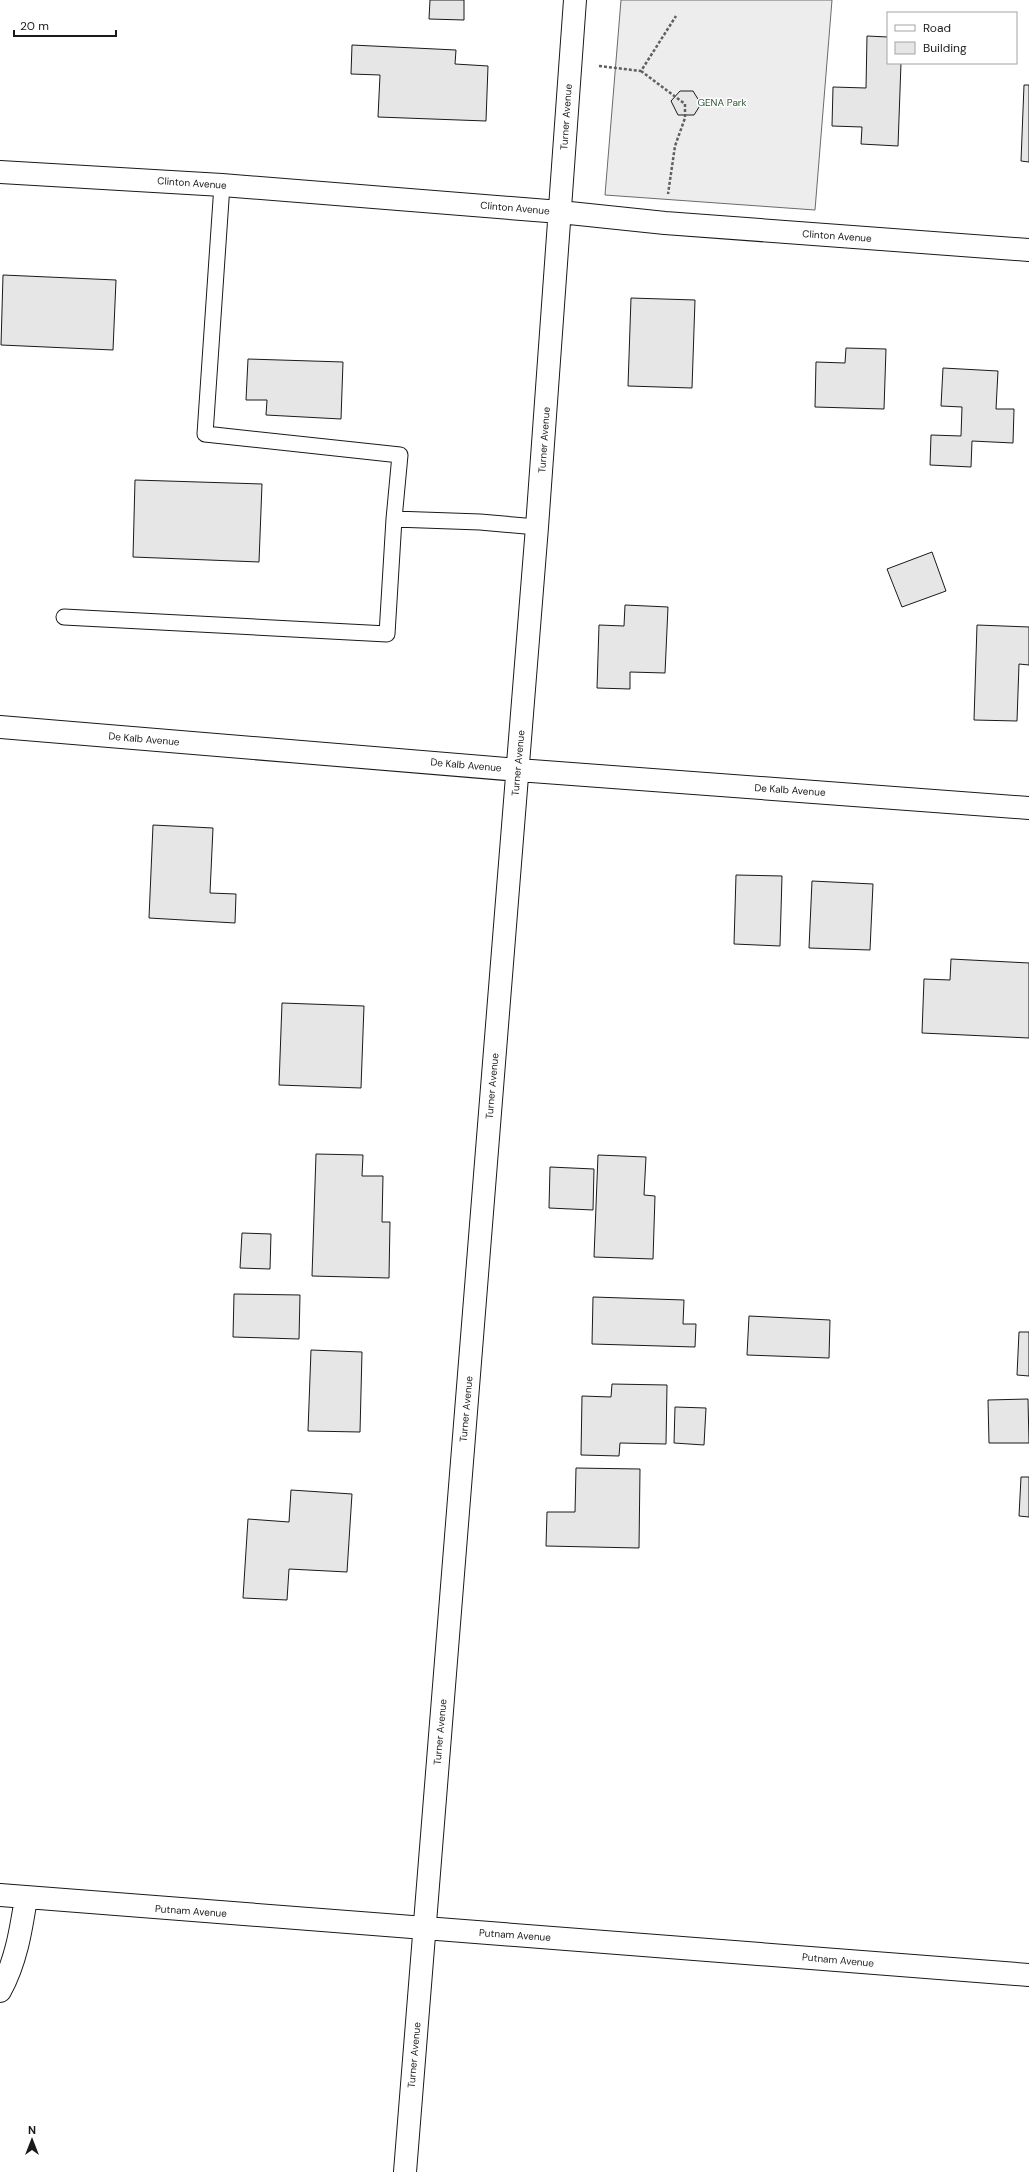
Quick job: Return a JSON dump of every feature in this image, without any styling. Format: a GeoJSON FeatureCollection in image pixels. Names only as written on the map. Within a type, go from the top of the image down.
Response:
{"type":"FeatureCollection","features":[{"type":"Feature","properties":{"kind":"street","name":"Turner Avenue"},"geometry":{"type":"LineString","coordinates":[[405,2172],[518,770],[575,0]]}},
{"type":"Feature","properties":{"kind":"street","name":"Clinton Avenue"},"geometry":{"type":"LineString","coordinates":[[0,172],[222,185],[560,212],[665,223],[1029,250]]}},
{"type":"Feature","properties":{"kind":"street","name":"De Kalb Avenue"},"geometry":{"type":"LineString","coordinates":[[0,727],[518,770],[1029,808]]}},
{"type":"Feature","properties":{"kind":"street","name":"Putnam Avenue"},"geometry":{"type":"LineString","coordinates":[[0,1895],[424,1929],[573,1938],[1029,1975]]}},
{"type":"Feature","properties":{"kind":"street"},"geometry":{"type":"LineString","coordinates":[[0,1991],[19,1944],[26,1898]]}},
{"type":"Feature","properties":{"kind":"lane"},"geometry":{"type":"LineString","coordinates":[[64,617],[386,634],[400,455],[205,434],[222,185]]}},
{"type":"Feature","properties":{"kind":"lane"},"geometry":{"type":"LineString","coordinates":[[394,519],[480,522],[537,527]]}},
{"type":"Feature","properties":{"kind":"path"},"geometry":{"type":"LineString","coordinates":[[641,71],[676,16]]}},
{"type":"Feature","properties":{"kind":"path"},"geometry":{"type":"LineString","coordinates":[[570,61],[641,71],[685,104],[685,118],[675,146],[665,223]]}},
{"type":"Feature","properties":{"kind":"shaded area","name":"GENA Park"},"geometry":{"type":"Polygon","coordinates":[[[621,0],[832,0],[815,210],[605,195],[621,0]]]}},
{"type":"Feature","properties":{"kind":"building"},"geometry":{"type":"Polygon","coordinates":[[[430,0],[464,0],[464,20],[429,19],[430,0]]]}},
{"type":"Feature","properties":{"kind":"building"},"geometry":{"type":"Polygon","coordinates":[[[867,36],[887,37],[887,64],[901,64],[898,146],[861,144],[862,127],[832,126],[833,87],[866,88],[867,36]]]}},
{"type":"Feature","properties":{"kind":"building"},"geometry":{"type":"Polygon","coordinates":[[[352,45],[456,50],[455,64],[488,66],[486,121],[378,117],[380,75],[351,74],[352,45]]]}},
{"type":"Feature","properties":{"kind":"building"},"geometry":{"type":"Polygon","coordinates":[[[1024,85],[1029,85],[1029,162],[1021,161],[1024,85]]]}},
{"type":"Feature","properties":{"kind":"building"},"geometry":{"type":"Polygon","coordinates":[[[680,91],[693,91],[701,104],[694,115],[678,115],[671,101],[680,91]]]}},
{"type":"Feature","properties":{"kind":"building"},"geometry":{"type":"Polygon","coordinates":[[[3,275],[116,280],[113,350],[1,345],[3,275]]]}},
{"type":"Feature","properties":{"kind":"building"},"geometry":{"type":"Polygon","coordinates":[[[631,298],[695,300],[692,388],[628,386],[631,298]]]}},
{"type":"Feature","properties":{"kind":"building"},"geometry":{"type":"Polygon","coordinates":[[[846,348],[886,349],[884,409],[815,407],[816,362],[845,363],[846,348]]]}},
{"type":"Feature","properties":{"kind":"building"},"geometry":{"type":"Polygon","coordinates":[[[248,359],[343,362],[341,419],[266,415],[267,400],[246,400],[248,359]]]}},
{"type":"Feature","properties":{"kind":"building"},"geometry":{"type":"Polygon","coordinates":[[[943,368],[998,371],[996,409],[1014,409],[1013,443],[972,441],[971,467],[930,465],[931,435],[961,436],[962,407],[941,406],[943,368]]]}},
{"type":"Feature","properties":{"kind":"building"},"geometry":{"type":"Polygon","coordinates":[[[135,480],[262,484],[259,562],[133,557],[135,480]]]}},
{"type":"Feature","properties":{"kind":"building"},"geometry":{"type":"Polygon","coordinates":[[[932,552],[946,591],[902,607],[887,569],[932,552]]]}},
{"type":"Feature","properties":{"kind":"building"},"geometry":{"type":"Polygon","coordinates":[[[625,605],[668,607],[665,673],[630,672],[630,689],[597,688],[599,625],[624,626],[625,605]]]}},
{"type":"Feature","properties":{"kind":"building"},"geometry":{"type":"Polygon","coordinates":[[[977,625],[1029,627],[1029,665],[1019,664],[1017,721],[974,720],[977,625]]]}},
{"type":"Feature","properties":{"kind":"building"},"geometry":{"type":"Polygon","coordinates":[[[153,825],[213,828],[210,893],[236,894],[235,923],[149,918],[153,825]]]}},
{"type":"Feature","properties":{"kind":"building"},"geometry":{"type":"Polygon","coordinates":[[[736,875],[782,876],[780,946],[734,944],[736,875]]]}},
{"type":"Feature","properties":{"kind":"building"},"geometry":{"type":"Polygon","coordinates":[[[812,881],[873,884],[870,950],[809,948],[812,881]]]}},
{"type":"Feature","properties":{"kind":"building"},"geometry":{"type":"Polygon","coordinates":[[[951,959],[1029,963],[1029,1038],[922,1033],[924,979],[950,980],[951,959]]]}},
{"type":"Feature","properties":{"kind":"building"},"geometry":{"type":"Polygon","coordinates":[[[282,1003],[364,1006],[361,1088],[279,1085],[282,1003]]]}},
{"type":"Feature","properties":{"kind":"building"},"geometry":{"type":"Polygon","coordinates":[[[316,1154],[363,1155],[362,1176],[383,1176],[382,1222],[390,1222],[389,1278],[312,1276],[316,1154]]]}},
{"type":"Feature","properties":{"kind":"building"},"geometry":{"type":"Polygon","coordinates":[[[598,1155],[646,1157],[644,1195],[655,1196],[653,1259],[594,1257],[598,1155]]]}},
{"type":"Feature","properties":{"kind":"building"},"geometry":{"type":"Polygon","coordinates":[[[550,1167],[594,1169],[593,1210],[549,1208],[550,1167]]]}},
{"type":"Feature","properties":{"kind":"building"},"geometry":{"type":"Polygon","coordinates":[[[242,1233],[271,1234],[270,1269],[240,1268],[242,1233]]]}},
{"type":"Feature","properties":{"kind":"building"},"geometry":{"type":"Polygon","coordinates":[[[234,1294],[300,1295],[299,1339],[233,1337],[234,1294]]]}},
{"type":"Feature","properties":{"kind":"building"},"geometry":{"type":"Polygon","coordinates":[[[593,1297],[684,1300],[683,1324],[696,1324],[695,1347],[592,1344],[593,1297]]]}},
{"type":"Feature","properties":{"kind":"building"},"geometry":{"type":"Polygon","coordinates":[[[749,1316],[830,1320],[829,1358],[747,1355],[749,1316]]]}},
{"type":"Feature","properties":{"kind":"building"},"geometry":{"type":"Polygon","coordinates":[[[1019,1332],[1029,1332],[1029,1376],[1017,1375],[1019,1332]]]}},
{"type":"Feature","properties":{"kind":"building"},"geometry":{"type":"Polygon","coordinates":[[[311,1350],[362,1352],[360,1432],[308,1431],[311,1350]]]}},
{"type":"Feature","properties":{"kind":"building"},"geometry":{"type":"Polygon","coordinates":[[[612,1384],[667,1385],[666,1444],[620,1443],[619,1456],[581,1455],[582,1396],[611,1397],[612,1384]]]}},
{"type":"Feature","properties":{"kind":"building"},"geometry":{"type":"Polygon","coordinates":[[[1028,1399],[1029,1443],[989,1443],[988,1400],[1028,1399]]]}},
{"type":"Feature","properties":{"kind":"building"},"geometry":{"type":"Polygon","coordinates":[[[675,1407],[706,1408],[704,1445],[674,1443],[675,1407]]]}},
{"type":"Feature","properties":{"kind":"building"},"geometry":{"type":"Polygon","coordinates":[[[576,1468],[640,1469],[639,1548],[546,1546],[547,1512],[575,1512],[576,1468]]]}},
{"type":"Feature","properties":{"kind":"building"},"geometry":{"type":"Polygon","coordinates":[[[1021,1477],[1029,1477],[1029,1517],[1019,1516],[1021,1477]]]}},
{"type":"Feature","properties":{"kind":"building"},"geometry":{"type":"Polygon","coordinates":[[[291,1490],[352,1494],[347,1572],[289,1569],[287,1600],[243,1598],[248,1519],[289,1522],[291,1490]]]}}]}
